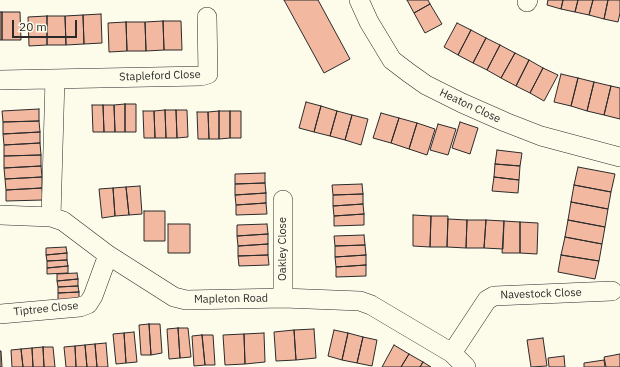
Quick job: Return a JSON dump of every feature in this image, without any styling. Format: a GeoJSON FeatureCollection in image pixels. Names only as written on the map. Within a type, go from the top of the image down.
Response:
{"type":"FeatureCollection","features":[{"type":"Feature","properties":{"kind":"street","name":"Heaton Close"},"geometry":{"type":"LineString","coordinates":[[358,0],[369,22],[392,60],[426,85],[498,119],[541,136],[620,157]]}},
{"type":"Feature","properties":{"kind":"street","name":"Stapleford Close"},"geometry":{"type":"LineString","coordinates":[[0,80],[202,76],[208,74],[207,16]]}},
{"type":"Feature","properties":{"kind":"street"},"geometry":{"type":"LineString","coordinates":[[52,217],[55,79]]}},
{"type":"Feature","properties":{"kind":"street","name":"Oakley Close"},"geometry":{"type":"LineString","coordinates":[[283,200],[283,298]]}},
{"type":"Feature","properties":{"kind":"street","name":"Mapleton Road"},"geometry":{"type":"LineString","coordinates":[[0,215],[52,217],[63,222],[108,255],[174,297],[186,300],[283,298],[360,301],[371,305],[452,353],[466,367]]}},
{"type":"Feature","properties":{"kind":"street","name":"Tiptree Close"},"geometry":{"type":"LineString","coordinates":[[0,314],[80,307],[88,304],[93,296],[108,255]]}},
{"type":"Feature","properties":{"kind":"street","name":"Navestock Close"},"geometry":{"type":"LineString","coordinates":[[452,353],[487,300],[494,296],[612,291]]}},
{"type":"Feature","properties":{"kind":"building"},"geometry":{"type":"Polygon","coordinates":[[[284,0],[318,0],[350,59],[324,73],[284,0]]]}},
{"type":"Feature","properties":{"kind":"building"},"geometry":{"type":"Polygon","coordinates":[[[407,0],[428,0],[430,4],[414,13],[407,0]]]}},
{"type":"Feature","properties":{"kind":"building"},"geometry":{"type":"Polygon","coordinates":[[[548,0],[563,0],[561,9],[547,5],[548,0]]]}},
{"type":"Feature","properties":{"kind":"building"},"geometry":{"type":"Polygon","coordinates":[[[563,0],[578,0],[575,12],[561,9],[563,0]]]}},
{"type":"Feature","properties":{"kind":"building"},"geometry":{"type":"Polygon","coordinates":[[[578,0],[593,0],[589,15],[575,12],[578,0]]]}},
{"type":"Feature","properties":{"kind":"building"},"geometry":{"type":"Polygon","coordinates":[[[593,0],[608,0],[604,19],[589,15],[593,0]]]}},
{"type":"Feature","properties":{"kind":"building"},"geometry":{"type":"Polygon","coordinates":[[[608,0],[620,0],[618,22],[604,19],[608,0]]]}},
{"type":"Feature","properties":{"kind":"building"},"geometry":{"type":"Polygon","coordinates":[[[430,4],[442,24],[425,33],[414,13],[430,4]]]}},
{"type":"Feature","properties":{"kind":"building"},"geometry":{"type":"Polygon","coordinates":[[[0,12],[2,12],[2,40],[0,40],[0,12]]]}},
{"type":"Feature","properties":{"kind":"building"},"geometry":{"type":"Polygon","coordinates":[[[2,12],[20,12],[21,40],[2,40],[2,12]]]}},
{"type":"Feature","properties":{"kind":"building"},"geometry":{"type":"Polygon","coordinates":[[[101,14],[102,43],[84,44],[83,15],[101,14]]]}},
{"type":"Feature","properties":{"kind":"building"},"geometry":{"type":"Polygon","coordinates":[[[83,15],[84,44],[66,45],[65,16],[83,15]]]}},
{"type":"Feature","properties":{"kind":"building"},"geometry":{"type":"Polygon","coordinates":[[[47,16],[47,45],[29,46],[28,17],[47,16]]]}},
{"type":"Feature","properties":{"kind":"building"},"geometry":{"type":"Polygon","coordinates":[[[47,16],[65,16],[66,45],[47,45],[47,16]]]}},
{"type":"Feature","properties":{"kind":"building"},"geometry":{"type":"Polygon","coordinates":[[[163,21],[181,21],[182,50],[164,50],[163,21]]]}},
{"type":"Feature","properties":{"kind":"building"},"geometry":{"type":"Polygon","coordinates":[[[163,21],[164,50],[146,51],[145,22],[163,21]]]}},
{"type":"Feature","properties":{"kind":"building"},"geometry":{"type":"Polygon","coordinates":[[[126,22],[145,22],[146,51],[127,51],[126,22]]]}},
{"type":"Feature","properties":{"kind":"building"},"geometry":{"type":"Polygon","coordinates":[[[126,22],[127,51],[109,52],[108,23],[126,22]]]}},
{"type":"Feature","properties":{"kind":"building"},"geometry":{"type":"Polygon","coordinates":[[[457,23],[471,30],[458,55],[444,47],[457,23]]]}},
{"type":"Feature","properties":{"kind":"building"},"geometry":{"type":"Polygon","coordinates":[[[471,30],[486,38],[473,63],[458,55],[471,30]]]}},
{"type":"Feature","properties":{"kind":"building"},"geometry":{"type":"Polygon","coordinates":[[[486,38],[500,45],[487,70],[473,63],[486,38]]]}},
{"type":"Feature","properties":{"kind":"building"},"geometry":{"type":"Polygon","coordinates":[[[500,45],[515,53],[501,78],[487,70],[500,45]]]}},
{"type":"Feature","properties":{"kind":"building"},"geometry":{"type":"Polygon","coordinates":[[[515,53],[529,60],[516,86],[501,78],[515,53]]]}},
{"type":"Feature","properties":{"kind":"building"},"geometry":{"type":"Polygon","coordinates":[[[529,60],[543,68],[530,93],[516,86],[529,60]]]}},
{"type":"Feature","properties":{"kind":"building"},"geometry":{"type":"Polygon","coordinates":[[[543,68],[558,75],[544,101],[530,93],[543,68]]]}},
{"type":"Feature","properties":{"kind":"building"},"geometry":{"type":"Polygon","coordinates":[[[561,74],[578,78],[571,106],[554,102],[561,74]]]}},
{"type":"Feature","properties":{"kind":"building"},"geometry":{"type":"Polygon","coordinates":[[[578,78],[594,82],[587,111],[571,106],[578,78]]]}},
{"type":"Feature","properties":{"kind":"building"},"geometry":{"type":"Polygon","coordinates":[[[594,82],[611,86],[604,115],[587,111],[594,82]]]}},
{"type":"Feature","properties":{"kind":"building"},"geometry":{"type":"Polygon","coordinates":[[[611,86],[620,88],[620,119],[604,115],[611,86]]]}},
{"type":"Feature","properties":{"kind":"building"},"geometry":{"type":"Polygon","coordinates":[[[306,102],[321,106],[314,132],[299,128],[306,102]]]}},
{"type":"Feature","properties":{"kind":"building"},"geometry":{"type":"Polygon","coordinates":[[[125,104],[125,132],[115,132],[114,105],[125,104]]]}},
{"type":"Feature","properties":{"kind":"building"},"geometry":{"type":"Polygon","coordinates":[[[125,104],[136,104],[136,132],[125,132],[125,104]]]}},
{"type":"Feature","properties":{"kind":"building"},"geometry":{"type":"Polygon","coordinates":[[[92,105],[103,105],[104,132],[93,132],[92,105]]]}},
{"type":"Feature","properties":{"kind":"building"},"geometry":{"type":"Polygon","coordinates":[[[103,105],[114,105],[115,132],[104,132],[103,105]]]}},
{"type":"Feature","properties":{"kind":"building"},"geometry":{"type":"Polygon","coordinates":[[[321,106],[337,111],[330,136],[314,132],[321,106]]]}},
{"type":"Feature","properties":{"kind":"building"},"geometry":{"type":"Polygon","coordinates":[[[39,109],[39,121],[3,122],[2,111],[39,109]]]}},
{"type":"Feature","properties":{"kind":"building"},"geometry":{"type":"Polygon","coordinates":[[[165,110],[166,138],[155,138],[154,111],[165,110]]]}},
{"type":"Feature","properties":{"kind":"building"},"geometry":{"type":"Polygon","coordinates":[[[165,110],[176,110],[177,138],[166,138],[165,110]]]}},
{"type":"Feature","properties":{"kind":"building"},"geometry":{"type":"Polygon","coordinates":[[[176,110],[187,110],[188,137],[177,138],[176,110]]]}},
{"type":"Feature","properties":{"kind":"building"},"geometry":{"type":"Polygon","coordinates":[[[143,111],[154,111],[155,138],[144,138],[143,111]]]}},
{"type":"Feature","properties":{"kind":"building"},"geometry":{"type":"Polygon","coordinates":[[[219,111],[219,139],[209,139],[208,112],[219,111]]]}},
{"type":"Feature","properties":{"kind":"building"},"geometry":{"type":"Polygon","coordinates":[[[219,111],[230,111],[230,138],[219,139],[219,111]]]}},
{"type":"Feature","properties":{"kind":"building"},"geometry":{"type":"Polygon","coordinates":[[[230,111],[241,111],[241,138],[230,138],[230,111]]]}},
{"type":"Feature","properties":{"kind":"building"},"geometry":{"type":"Polygon","coordinates":[[[337,111],[352,115],[345,140],[330,136],[337,111]]]}},
{"type":"Feature","properties":{"kind":"building"},"geometry":{"type":"Polygon","coordinates":[[[197,112],[208,112],[209,139],[198,139],[197,112]]]}},
{"type":"Feature","properties":{"kind":"building"},"geometry":{"type":"Polygon","coordinates":[[[381,113],[399,118],[391,143],[373,138],[381,113]]]}},
{"type":"Feature","properties":{"kind":"building"},"geometry":{"type":"Polygon","coordinates":[[[352,115],[368,119],[361,145],[345,140],[352,115]]]}},
{"type":"Feature","properties":{"kind":"building"},"geometry":{"type":"Polygon","coordinates":[[[399,118],[417,123],[409,149],[391,143],[399,118]]]}},
{"type":"Feature","properties":{"kind":"building"},"geometry":{"type":"Polygon","coordinates":[[[39,121],[40,132],[3,134],[3,122],[39,121]]]}},
{"type":"Feature","properties":{"kind":"building"},"geometry":{"type":"Polygon","coordinates":[[[460,122],[478,128],[470,154],[452,148],[460,122]]]}},
{"type":"Feature","properties":{"kind":"building"},"geometry":{"type":"Polygon","coordinates":[[[417,123],[435,129],[427,155],[409,149],[417,123]]]}},
{"type":"Feature","properties":{"kind":"building"},"geometry":{"type":"Polygon","coordinates":[[[438,124],[456,129],[448,155],[430,150],[438,124]]]}},
{"type":"Feature","properties":{"kind":"building"},"geometry":{"type":"Polygon","coordinates":[[[40,132],[40,143],[4,145],[3,134],[40,132]]]}},
{"type":"Feature","properties":{"kind":"building"},"geometry":{"type":"Polygon","coordinates":[[[40,143],[41,155],[4,156],[4,145],[40,143]]]}},
{"type":"Feature","properties":{"kind":"building"},"geometry":{"type":"Polygon","coordinates":[[[497,150],[522,153],[520,166],[495,164],[497,150]]]}},
{"type":"Feature","properties":{"kind":"building"},"geometry":{"type":"Polygon","coordinates":[[[41,155],[41,166],[4,168],[4,156],[41,155]]]}},
{"type":"Feature","properties":{"kind":"building"},"geometry":{"type":"Polygon","coordinates":[[[495,164],[520,166],[519,180],[494,177],[495,164]]]}},
{"type":"Feature","properties":{"kind":"building"},"geometry":{"type":"Polygon","coordinates":[[[41,166],[42,177],[5,179],[4,168],[41,166]]]}},
{"type":"Feature","properties":{"kind":"building"},"geometry":{"type":"Polygon","coordinates":[[[578,167],[615,174],[611,192],[574,185],[578,167]]]}},
{"type":"Feature","properties":{"kind":"building"},"geometry":{"type":"Polygon","coordinates":[[[265,173],[265,183],[235,184],[235,174],[265,173]]]}},
{"type":"Feature","properties":{"kind":"building"},"geometry":{"type":"Polygon","coordinates":[[[42,177],[42,188],[6,190],[5,179],[42,177]]]}},
{"type":"Feature","properties":{"kind":"building"},"geometry":{"type":"Polygon","coordinates":[[[494,177],[519,180],[518,193],[492,191],[494,177]]]}},
{"type":"Feature","properties":{"kind":"building"},"geometry":{"type":"Polygon","coordinates":[[[265,183],[266,193],[235,195],[235,184],[265,183]]]}},
{"type":"Feature","properties":{"kind":"building"},"geometry":{"type":"Polygon","coordinates":[[[362,184],[363,194],[333,195],[332,185],[362,184]]]}},
{"type":"Feature","properties":{"kind":"building"},"geometry":{"type":"Polygon","coordinates":[[[574,185],[611,192],[608,209],[571,202],[574,185]]]}},
{"type":"Feature","properties":{"kind":"building"},"geometry":{"type":"Polygon","coordinates":[[[140,186],[142,214],[129,215],[126,187],[140,186]]]}},
{"type":"Feature","properties":{"kind":"building"},"geometry":{"type":"Polygon","coordinates":[[[126,187],[129,215],[115,216],[113,188],[126,187]]]}},
{"type":"Feature","properties":{"kind":"building"},"geometry":{"type":"Polygon","coordinates":[[[42,188],[43,200],[6,201],[6,190],[42,188]]]}},
{"type":"Feature","properties":{"kind":"building"},"geometry":{"type":"Polygon","coordinates":[[[113,188],[115,216],[102,218],[99,189],[113,188]]]}},
{"type":"Feature","properties":{"kind":"building"},"geometry":{"type":"Polygon","coordinates":[[[266,193],[266,203],[236,205],[235,195],[266,193]]]}},
{"type":"Feature","properties":{"kind":"building"},"geometry":{"type":"Polygon","coordinates":[[[363,194],[363,204],[333,206],[333,195],[363,194]]]}},
{"type":"Feature","properties":{"kind":"building"},"geometry":{"type":"Polygon","coordinates":[[[571,202],[608,209],[605,227],[568,220],[571,202]]]}},
{"type":"Feature","properties":{"kind":"building"},"geometry":{"type":"Polygon","coordinates":[[[266,203],[267,214],[236,215],[236,205],[266,203]]]}},
{"type":"Feature","properties":{"kind":"building"},"geometry":{"type":"Polygon","coordinates":[[[363,204],[364,214],[334,216],[333,206],[363,204]]]}},
{"type":"Feature","properties":{"kind":"building"},"geometry":{"type":"Polygon","coordinates":[[[144,211],[165,211],[165,241],[144,241],[144,211]]]}},
{"type":"Feature","properties":{"kind":"building"},"geometry":{"type":"Polygon","coordinates":[[[364,214],[364,225],[334,226],[334,216],[364,214]]]}},
{"type":"Feature","properties":{"kind":"building"},"geometry":{"type":"Polygon","coordinates":[[[413,215],[431,216],[430,247],[413,246],[413,215]]]}},
{"type":"Feature","properties":{"kind":"building"},"geometry":{"type":"Polygon","coordinates":[[[431,216],[448,216],[447,247],[430,247],[431,216]]]}},
{"type":"Feature","properties":{"kind":"building"},"geometry":{"type":"Polygon","coordinates":[[[448,219],[467,220],[466,248],[447,247],[448,219]]]}},
{"type":"Feature","properties":{"kind":"building"},"geometry":{"type":"Polygon","coordinates":[[[467,220],[486,220],[484,248],[466,248],[467,220]]]}},
{"type":"Feature","properties":{"kind":"building"},"geometry":{"type":"Polygon","coordinates":[[[486,220],[504,221],[503,249],[484,248],[486,220]]]}},
{"type":"Feature","properties":{"kind":"building"},"geometry":{"type":"Polygon","coordinates":[[[568,220],[605,227],[602,244],[565,237],[568,220]]]}},
{"type":"Feature","properties":{"kind":"building"},"geometry":{"type":"Polygon","coordinates":[[[504,221],[520,222],[520,253],[502,253],[504,221]]]}},
{"type":"Feature","properties":{"kind":"building"},"geometry":{"type":"Polygon","coordinates":[[[520,222],[538,223],[537,254],[520,253],[520,222]]]}},
{"type":"Feature","properties":{"kind":"building"},"geometry":{"type":"Polygon","coordinates":[[[168,224],[190,224],[190,253],[168,253],[168,224]]]}},
{"type":"Feature","properties":{"kind":"building"},"geometry":{"type":"Polygon","coordinates":[[[267,224],[268,234],[237,236],[237,225],[267,224]]]}},
{"type":"Feature","properties":{"kind":"building"},"geometry":{"type":"Polygon","coordinates":[[[268,234],[268,244],[238,246],[237,236],[268,234]]]}},
{"type":"Feature","properties":{"kind":"building"},"geometry":{"type":"Polygon","coordinates":[[[364,235],[365,245],[335,246],[334,236],[364,235]]]}},
{"type":"Feature","properties":{"kind":"building"},"geometry":{"type":"Polygon","coordinates":[[[565,237],[602,244],[599,261],[561,255],[565,237]]]}},
{"type":"Feature","properties":{"kind":"building"},"geometry":{"type":"Polygon","coordinates":[[[268,244],[268,255],[238,256],[238,246],[268,244]]]}},
{"type":"Feature","properties":{"kind":"building"},"geometry":{"type":"Polygon","coordinates":[[[365,245],[366,255],[335,257],[335,246],[365,245]]]}},
{"type":"Feature","properties":{"kind":"building"},"geometry":{"type":"Polygon","coordinates":[[[66,247],[67,253],[46,255],[46,248],[66,247]]]}},
{"type":"Feature","properties":{"kind":"building"},"geometry":{"type":"Polygon","coordinates":[[[67,253],[67,260],[47,261],[46,255],[67,253]]]}},
{"type":"Feature","properties":{"kind":"building"},"geometry":{"type":"Polygon","coordinates":[[[268,255],[269,265],[239,266],[238,256],[268,255]]]}},
{"type":"Feature","properties":{"kind":"building"},"geometry":{"type":"Polygon","coordinates":[[[366,255],[366,265],[336,267],[335,257],[366,255]]]}},
{"type":"Feature","properties":{"kind":"building"},"geometry":{"type":"Polygon","coordinates":[[[561,255],[599,261],[595,279],[558,272],[561,255]]]}},
{"type":"Feature","properties":{"kind":"building"},"geometry":{"type":"Polygon","coordinates":[[[67,260],[68,266],[47,268],[47,261],[67,260]]]}},
{"type":"Feature","properties":{"kind":"building"},"geometry":{"type":"Polygon","coordinates":[[[366,265],[366,276],[336,277],[336,267],[366,265]]]}},
{"type":"Feature","properties":{"kind":"building"},"geometry":{"type":"Polygon","coordinates":[[[68,266],[68,273],[47,274],[47,268],[68,266]]]}},
{"type":"Feature","properties":{"kind":"building"},"geometry":{"type":"Polygon","coordinates":[[[77,273],[78,279],[57,281],[57,274],[77,273]]]}},
{"type":"Feature","properties":{"kind":"building"},"geometry":{"type":"Polygon","coordinates":[[[78,279],[78,286],[58,287],[57,281],[78,279]]]}},
{"type":"Feature","properties":{"kind":"building"},"geometry":{"type":"Polygon","coordinates":[[[78,286],[79,292],[58,293],[58,287],[78,286]]]}},
{"type":"Feature","properties":{"kind":"building"},"geometry":{"type":"Polygon","coordinates":[[[79,292],[79,298],[58,300],[58,293],[79,292]]]}},
{"type":"Feature","properties":{"kind":"building"},"geometry":{"type":"Polygon","coordinates":[[[149,324],[151,355],[141,355],[139,325],[149,324]]]}},
{"type":"Feature","properties":{"kind":"building"},"geometry":{"type":"Polygon","coordinates":[[[149,324],[160,324],[162,353],[151,355],[149,324]]]}},
{"type":"Feature","properties":{"kind":"building"},"geometry":{"type":"Polygon","coordinates":[[[178,328],[180,358],[169,359],[167,329],[178,328]]]}},
{"type":"Feature","properties":{"kind":"building"},"geometry":{"type":"Polygon","coordinates":[[[178,328],[188,328],[191,357],[180,358],[178,328]]]}},
{"type":"Feature","properties":{"kind":"building"},"geometry":{"type":"Polygon","coordinates":[[[314,329],[316,358],[296,360],[294,330],[314,329]]]}},
{"type":"Feature","properties":{"kind":"building"},"geometry":{"type":"Polygon","coordinates":[[[294,330],[296,360],[276,361],[274,332],[294,330]]]}},
{"type":"Feature","properties":{"kind":"building"},"geometry":{"type":"Polygon","coordinates":[[[334,330],[348,333],[342,360],[328,356],[334,330]]]}},
{"type":"Feature","properties":{"kind":"building"},"geometry":{"type":"Polygon","coordinates":[[[134,332],[137,362],[126,363],[124,333],[134,332]]]}},
{"type":"Feature","properties":{"kind":"building"},"geometry":{"type":"Polygon","coordinates":[[[124,333],[126,363],[116,364],[113,334],[124,333]]]}},
{"type":"Feature","properties":{"kind":"building"},"geometry":{"type":"Polygon","coordinates":[[[264,333],[265,362],[245,364],[244,334],[264,333]]]}},
{"type":"Feature","properties":{"kind":"building"},"geometry":{"type":"Polygon","coordinates":[[[348,333],[363,337],[357,363],[342,360],[348,333]]]}},
{"type":"Feature","properties":{"kind":"building"},"geometry":{"type":"Polygon","coordinates":[[[244,334],[245,364],[225,365],[223,335],[244,334]]]}},
{"type":"Feature","properties":{"kind":"building"},"geometry":{"type":"Polygon","coordinates":[[[202,335],[205,365],[194,366],[192,336],[202,335]]]}},
{"type":"Feature","properties":{"kind":"building"},"geometry":{"type":"Polygon","coordinates":[[[202,335],[213,335],[215,365],[205,365],[202,335]]]}},
{"type":"Feature","properties":{"kind":"building"},"geometry":{"type":"Polygon","coordinates":[[[363,337],[377,340],[372,366],[357,363],[363,337]]]}},
{"type":"Feature","properties":{"kind":"building"},"geometry":{"type":"Polygon","coordinates":[[[543,338],[547,366],[531,367],[527,340],[543,338]]]}},
{"type":"Feature","properties":{"kind":"building"},"geometry":{"type":"Polygon","coordinates":[[[106,343],[108,367],[97,367],[95,344],[106,343]]]}},
{"type":"Feature","properties":{"kind":"building"},"geometry":{"type":"Polygon","coordinates":[[[95,344],[97,367],[87,367],[85,345],[95,344]]]}},
{"type":"Feature","properties":{"kind":"building"},"geometry":{"type":"Polygon","coordinates":[[[85,345],[87,367],[76,367],[75,346],[85,345]]]}},
{"type":"Feature","properties":{"kind":"building"},"geometry":{"type":"Polygon","coordinates":[[[394,345],[409,354],[401,367],[382,367],[394,345]]]}},
{"type":"Feature","properties":{"kind":"building"},"geometry":{"type":"Polygon","coordinates":[[[75,346],[76,367],[66,367],[64,347],[75,346]]]}},
{"type":"Feature","properties":{"kind":"building"},"geometry":{"type":"Polygon","coordinates":[[[43,347],[44,367],[33,367],[32,348],[43,347]]]}},
{"type":"Feature","properties":{"kind":"building"},"geometry":{"type":"Polygon","coordinates":[[[43,347],[53,347],[55,367],[44,367],[43,347]]]}},
{"type":"Feature","properties":{"kind":"building"},"geometry":{"type":"Polygon","coordinates":[[[32,348],[33,367],[23,367],[21,349],[32,348]]]}},
{"type":"Feature","properties":{"kind":"building"},"geometry":{"type":"Polygon","coordinates":[[[21,349],[23,367],[12,367],[11,350],[21,349]]]}},
{"type":"Feature","properties":{"kind":"building"},"geometry":{"type":"Polygon","coordinates":[[[1,351],[2,367],[0,367],[1,351]]]}},
{"type":"Feature","properties":{"kind":"building"},"geometry":{"type":"Polygon","coordinates":[[[409,354],[423,362],[420,367],[401,367],[409,354]]]}},
{"type":"Feature","properties":{"kind":"building"},"geometry":{"type":"Polygon","coordinates":[[[620,354],[620,367],[606,367],[604,357],[620,354]]]}},
{"type":"Feature","properties":{"kind":"building"},"geometry":{"type":"Polygon","coordinates":[[[564,356],[565,367],[549,367],[548,358],[564,356]]]}},
{"type":"Feature","properties":{"kind":"building"},"geometry":{"type":"Polygon","coordinates":[[[604,360],[605,367],[584,367],[584,363],[604,360]]]}},
{"type":"Feature","properties":{"kind":"building"},"geometry":{"type":"Polygon","coordinates":[[[423,362],[431,367],[420,367],[423,362]]]}}]}
